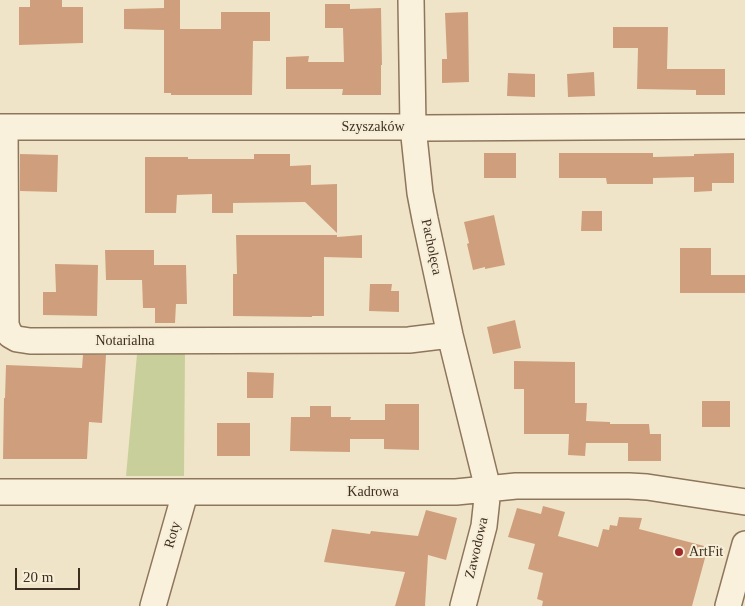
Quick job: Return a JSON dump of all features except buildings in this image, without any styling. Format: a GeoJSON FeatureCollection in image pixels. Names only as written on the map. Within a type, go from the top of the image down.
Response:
{"type":"FeatureCollection","features":[{"type":"Feature","properties":{"kind":"street","name":"Pacholęca"},"geometry":{"type":"LineString","coordinates":[[412,0],[413,127],[420,193],[450,336],[488,489]]}},
{"type":"Feature","properties":{"kind":"street","name":"Szyszaków"},"geometry":{"type":"LineString","coordinates":[[3,127],[444,128],[745,126]]}},
{"type":"Feature","properties":{"kind":"street","name":"Notarialna"},"geometry":{"type":"LineString","coordinates":[[3,127],[6,325],[10,334],[18,340],[30,342],[399,340],[450,336]]}},
{"type":"Feature","properties":{"kind":"street","name":"Kadrowa"},"geometry":{"type":"LineString","coordinates":[[0,492],[456,492],[516,486],[629,486],[745,502]]}},
{"type":"Feature","properties":{"kind":"street","name":"Zawodowa"},"geometry":{"type":"LineString","coordinates":[[463,606],[484,526],[488,489]]}},
{"type":"Feature","properties":{"kind":"street","name":"Roty"},"geometry":{"type":"LineString","coordinates":[[153,606],[185,493]]}},
{"type":"Feature","properties":{"kind":"street"},"geometry":{"type":"LineString","coordinates":[[728,606],[745,544]]}},
{"type":"Feature","properties":{"kind":"green space"},"geometry":{"type":"Polygon","coordinates":[[[185,353],[184,476],[126,476],[137,354],[185,353]]]}},
{"type":"Feature","properties":{"kind":"place","name":"ArtFit"},"geometry":{"type":"Point","coordinates":[679,552]}}]}
